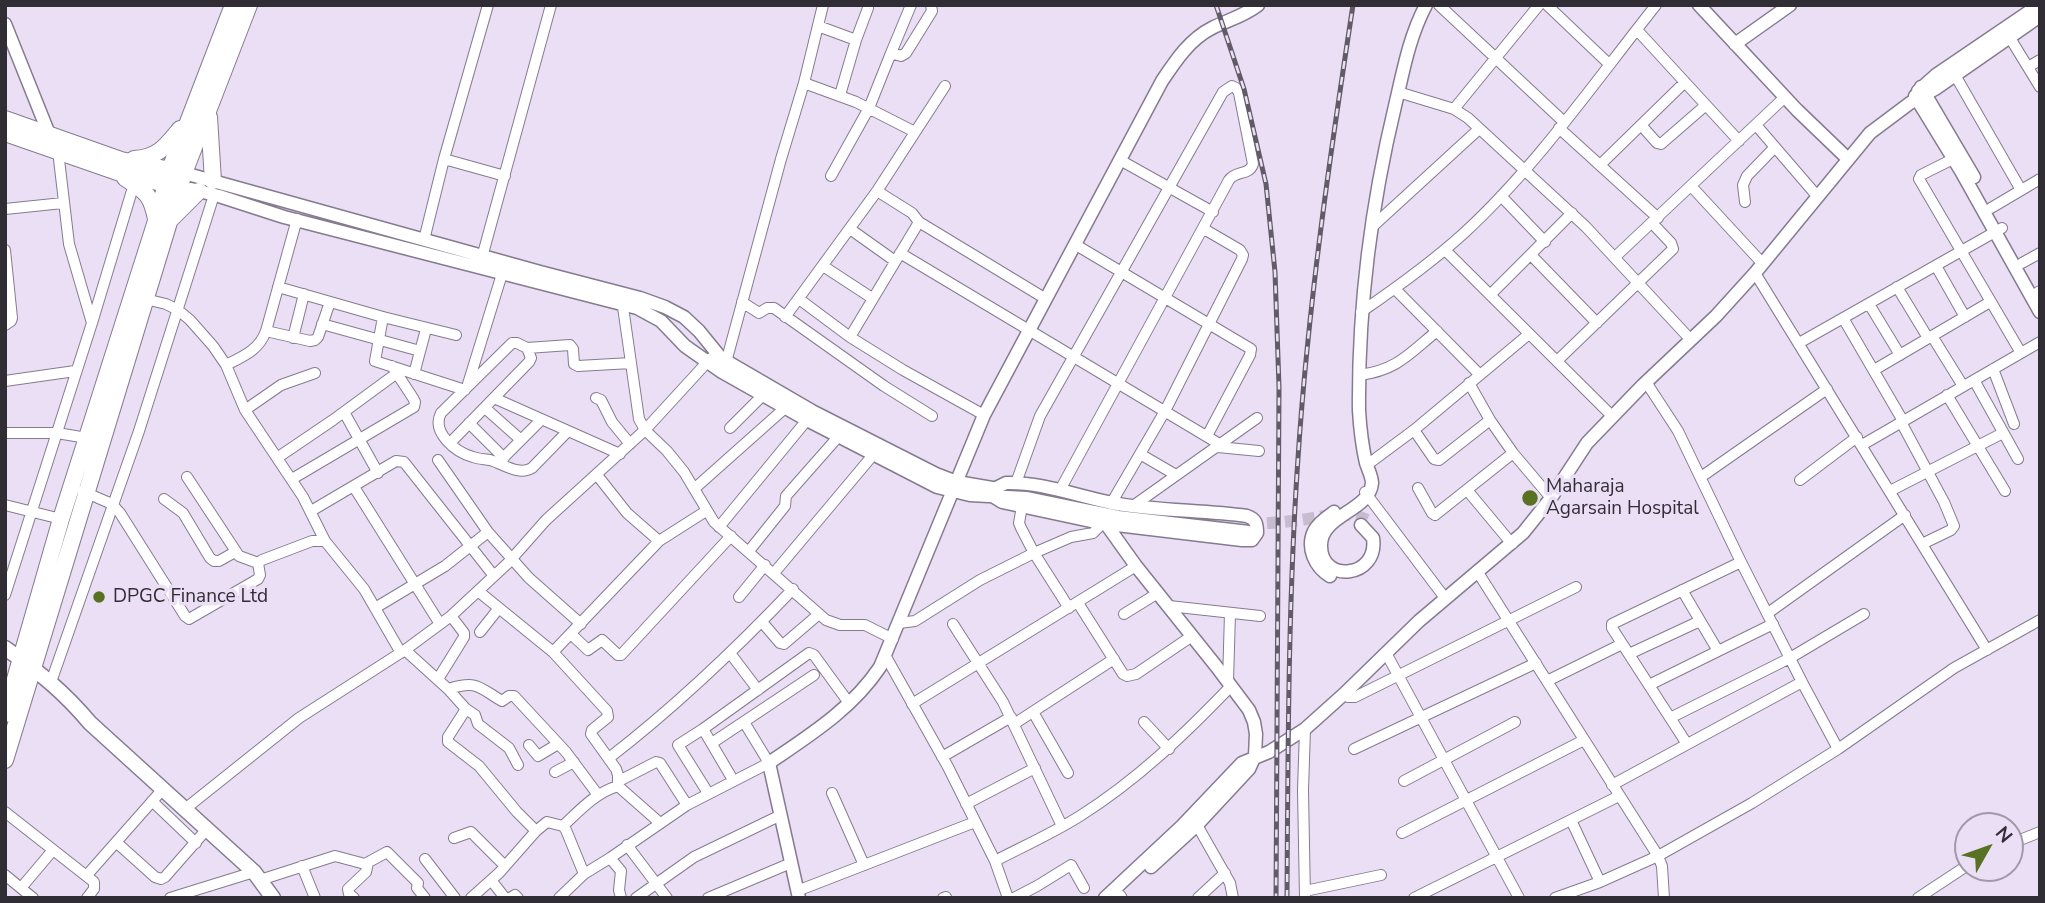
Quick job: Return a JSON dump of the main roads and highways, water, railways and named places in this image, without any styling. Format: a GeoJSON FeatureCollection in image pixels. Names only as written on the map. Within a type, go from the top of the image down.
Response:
{"type":"FeatureCollection","features":[{"type":"Feature","properties":{"kind":"main road"},"geometry":{"type":"LineString","coordinates":[[5,713],[79,490],[163,221],[188,119],[233,5]]}},
{"type":"Feature","properties":{"kind":"main road"},"geometry":{"type":"LineString","coordinates":[[175,178],[208,111],[249,5]]}},
{"type":"Feature","properties":{"kind":"main road"},"geometry":{"type":"LineString","coordinates":[[163,221],[209,189],[208,111]]}},
{"type":"Feature","properties":{"kind":"main road"},"geometry":{"type":"LineString","coordinates":[[5,119],[49,134],[118,165],[153,202],[163,221]]}},
{"type":"Feature","properties":{"kind":"main road"},"geometry":{"type":"LineString","coordinates":[[118,165],[148,159],[164,148],[188,119]]}},
{"type":"Feature","properties":{"kind":"main road"},"geometry":{"type":"LineString","coordinates":[[5,133],[58,151],[175,178]]}},
{"type":"Feature","properties":{"kind":"main road"},"geometry":{"type":"LineString","coordinates":[[5,760],[21,667],[61,519],[79,490],[87,438],[139,298]]}},
{"type":"Feature","properties":{"kind":"main road"},"geometry":{"type":"LineString","coordinates":[[5,648],[21,667],[66,707],[90,723]]}},
{"type":"Feature","properties":{"kind":"main road"},"geometry":{"type":"LineString","coordinates":[[21,667],[51,682],[71,700],[90,723],[257,876],[273,898]]}},
{"type":"Feature","properties":{"kind":"tunnel"},"geometry":{"type":"LineString","coordinates":[[1249,524],[1342,514],[1367,520]]}},
{"type":"Feature","properties":{"kind":"railway"},"geometry":{"type":"LineString","coordinates":[[1216,5],[1244,89],[1266,184],[1275,272],[1279,387],[1276,898]]}},
{"type":"Feature","properties":{"kind":"railway"},"geometry":{"type":"LineString","coordinates":[[1287,898],[1290,623],[1302,401],[1328,174],[1353,5]]}},
{"type":"Feature","properties":{"kind":"place","name":"Maharaja Agarsain Hospital"},"geometry":{"type":"Point","coordinates":[1530,498]}},
{"type":"Feature","properties":{"kind":"place","name":"DPGC Finance Ltd"},"geometry":{"type":"Point","coordinates":[99,597]}}]}
